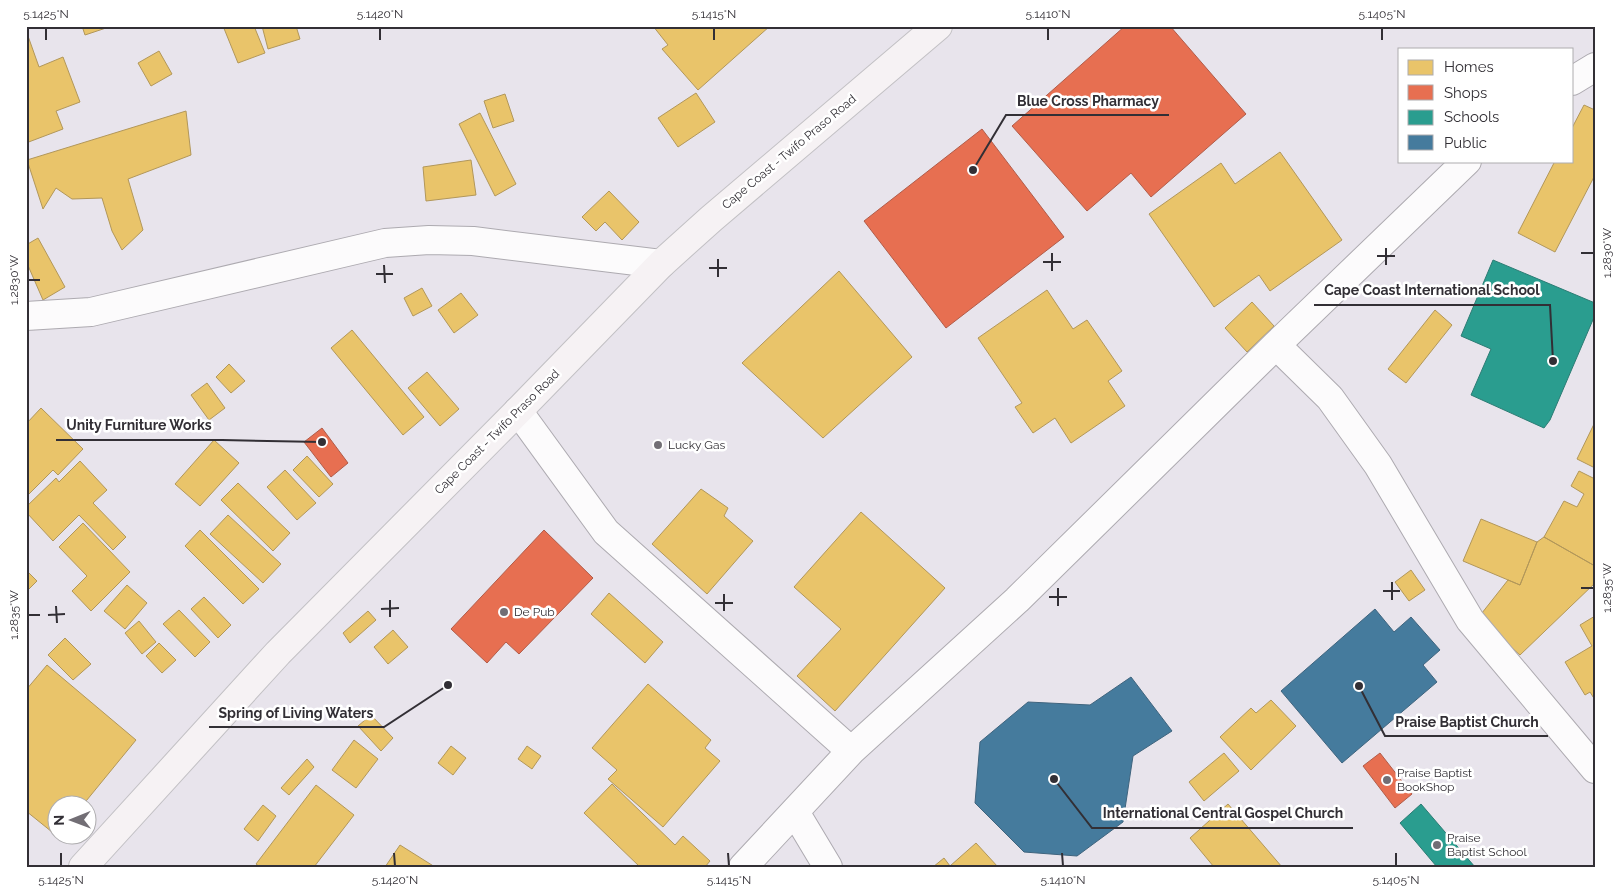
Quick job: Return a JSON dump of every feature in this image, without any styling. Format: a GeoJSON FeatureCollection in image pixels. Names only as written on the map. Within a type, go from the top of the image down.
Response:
{"type":"FeatureCollection","features":[{"type":"Feature","properties":{"kind":"main road","name":"Cape Coast - Twifo Praso Road"},"geometry":{"type":"LineString","coordinates":[[83,867],[278,653],[661,264],[711,218],[938,26]]}},
{"type":"Feature","properties":{"kind":"street"},"geometry":{"type":"LineString","coordinates":[[1574,80],[1595,67]]}},
{"type":"Feature","properties":{"kind":"street"},"geometry":{"type":"LineString","coordinates":[[743,867],[851,751],[1017,600],[1276,345],[1466,162]]}},
{"type":"Feature","properties":{"kind":"street"},"geometry":{"type":"LineString","coordinates":[[26,316],[91,312],[385,243],[428,240],[473,242],[661,264]]}},
{"type":"Feature","properties":{"kind":"street"},"geometry":{"type":"LineString","coordinates":[[1276,345],[1330,398],[1378,465],[1470,620],[1595,769]]}},
{"type":"Feature","properties":{"kind":"street"},"geometry":{"type":"LineString","coordinates":[[518,411],[606,532],[851,751]]}},
{"type":"Feature","properties":{"kind":"street"},"geometry":{"type":"LineString","coordinates":[[795,812],[828,867]]}},
{"type":"Feature","properties":{"kind":"building: Homes"},"geometry":{"type":"Polygon","coordinates":[[[82,26],[112,26],[85,35],[82,26]]]}},
{"type":"Feature","properties":{"kind":"building: Homes"},"geometry":{"type":"Polygon","coordinates":[[[223,26],[254,26],[265,53],[238,63],[223,26]]]}},
{"type":"Feature","properties":{"kind":"building: Homes"},"geometry":{"type":"Polygon","coordinates":[[[262,26],[296,26],[300,39],[268,49],[262,26]]]}},
{"type":"Feature","properties":{"kind":"building: Homes"},"geometry":{"type":"Polygon","coordinates":[[[653,26],[694,26],[695,28],[697,26],[770,26],[698,90],[662,49],[668,45],[653,26]]]}},
{"type":"Feature","properties":{"kind":"building: Homes"},"geometry":{"type":"Polygon","coordinates":[[[28,36],[39,67],[63,57],[80,102],[56,111],[63,129],[26,143],[26,37],[28,36]]]}},
{"type":"Feature","properties":{"kind":"building: Homes"},"geometry":{"type":"Polygon","coordinates":[[[159,51],[172,74],[151,86],[138,63],[159,51]]]}},
{"type":"Feature","properties":{"kind":"building: Homes"},"geometry":{"type":"Polygon","coordinates":[[[696,93],[715,122],[678,147],[658,118],[696,93]]]}},
{"type":"Feature","properties":{"kind":"building: Homes"},"geometry":{"type":"Polygon","coordinates":[[[505,94],[514,121],[493,128],[484,101],[505,94]]]}},
{"type":"Feature","properties":{"kind":"building: Homes"},"geometry":{"type":"Polygon","coordinates":[[[1584,105],[1595,110],[1595,175],[1555,252],[1518,233],[1554,162],[1574,162],[1574,124],[1584,105]]]}},
{"type":"Feature","properties":{"kind":"building: Homes"},"geometry":{"type":"Polygon","coordinates":[[[186,111],[191,155],[128,179],[143,230],[122,250],[112,231],[102,198],[72,199],[56,188],[43,209],[27,160],[186,111]]]}},
{"type":"Feature","properties":{"kind":"building: Homes"},"geometry":{"type":"Polygon","coordinates":[[[480,113],[516,184],[495,196],[459,124],[480,113]]]}},
{"type":"Feature","properties":{"kind":"building: Homes"},"geometry":{"type":"Polygon","coordinates":[[[1280,152],[1342,240],[1270,291],[1259,275],[1214,307],[1149,214],[1221,163],[1235,184],[1280,152]]]}},
{"type":"Feature","properties":{"kind":"building: Homes"},"geometry":{"type":"Polygon","coordinates":[[[471,160],[476,195],[426,201],[423,167],[471,160]]]}},
{"type":"Feature","properties":{"kind":"building: Homes"},"geometry":{"type":"Polygon","coordinates":[[[609,191],[639,222],[622,240],[605,222],[596,231],[582,217],[609,191]]]}},
{"type":"Feature","properties":{"kind":"building: Homes"},"geometry":{"type":"Polygon","coordinates":[[[38,238],[65,287],[43,300],[26,261],[26,245],[38,238]]]}},
{"type":"Feature","properties":{"kind":"building: Homes"},"geometry":{"type":"Polygon","coordinates":[[[839,271],[912,357],[823,438],[742,363],[839,271]]]}},
{"type":"Feature","properties":{"kind":"building: Homes"},"geometry":{"type":"Polygon","coordinates":[[[422,288],[432,306],[413,316],[404,298],[422,288]]]}},
{"type":"Feature","properties":{"kind":"building: Homes"},"geometry":{"type":"Polygon","coordinates":[[[1047,290],[1073,329],[1087,320],[1122,371],[1108,381],[1125,406],[1071,443],[1055,418],[1033,433],[1015,407],[1022,403],[978,338],[1047,290]]]}},
{"type":"Feature","properties":{"kind":"building: Homes"},"geometry":{"type":"Polygon","coordinates":[[[461,293],[478,315],[454,333],[438,310],[461,293]]]}},
{"type":"Feature","properties":{"kind":"building: Homes"},"geometry":{"type":"Polygon","coordinates":[[[1252,302],[1274,326],[1247,352],[1225,328],[1252,302]]]}},
{"type":"Feature","properties":{"kind":"building: Homes"},"geometry":{"type":"Polygon","coordinates":[[[1435,310],[1452,325],[1406,383],[1388,369],[1435,310]]]}},
{"type":"Feature","properties":{"kind":"building: Homes"},"geometry":{"type":"Polygon","coordinates":[[[352,330],[424,417],[403,435],[331,348],[352,330]]]}},
{"type":"Feature","properties":{"kind":"building: Homes"},"geometry":{"type":"Polygon","coordinates":[[[229,364],[245,381],[231,393],[216,377],[229,364]]]}},
{"type":"Feature","properties":{"kind":"building: Homes"},"geometry":{"type":"Polygon","coordinates":[[[427,372],[459,409],[440,426],[408,388],[427,372]]]}},
{"type":"Feature","properties":{"kind":"building: Homes"},"geometry":{"type":"Polygon","coordinates":[[[207,383],[225,408],[209,420],[191,395],[207,383]]]}},
{"type":"Feature","properties":{"kind":"building: Homes"},"geometry":{"type":"Polygon","coordinates":[[[41,408],[83,449],[58,475],[53,470],[26,497],[26,424],[41,408]]]}},
{"type":"Feature","properties":{"kind":"building: Homes"},"geometry":{"type":"Polygon","coordinates":[[[1595,422],[1595,468],[1577,459],[1595,422]]]}},
{"type":"Feature","properties":{"kind":"building: Homes"},"geometry":{"type":"Polygon","coordinates":[[[214,440],[239,463],[200,506],[175,484],[214,440]]]}},
{"type":"Feature","properties":{"kind":"building: Homes"},"geometry":{"type":"Polygon","coordinates":[[[307,456],[333,484],[319,497],[293,470],[307,456]]]}},
{"type":"Feature","properties":{"kind":"building: Homes"},"geometry":{"type":"Polygon","coordinates":[[[80,461],[107,490],[93,503],[126,537],[113,550],[79,515],[53,541],[26,512],[26,507],[56,478],[59,482],[80,461]]]}},
{"type":"Feature","properties":{"kind":"building: Homes"},"geometry":{"type":"Polygon","coordinates":[[[285,470],[316,503],[297,520],[267,487],[285,470]]]}},
{"type":"Feature","properties":{"kind":"building: Homes"},"geometry":{"type":"Polygon","coordinates":[[[1579,471],[1595,479],[1595,566],[1544,537],[1564,501],[1577,507],[1584,494],[1571,486],[1579,471]]]}},
{"type":"Feature","properties":{"kind":"building: Homes"},"geometry":{"type":"Polygon","coordinates":[[[238,483],[290,533],[273,551],[221,500],[238,483]]]}},
{"type":"Feature","properties":{"kind":"building: Homes"},"geometry":{"type":"Polygon","coordinates":[[[701,489],[728,508],[724,516],[753,541],[707,594],[652,544],[701,489]]]}},
{"type":"Feature","properties":{"kind":"building: Homes"},"geometry":{"type":"Polygon","coordinates":[[[861,512],[945,588],[835,711],[797,676],[841,629],[794,587],[861,512]]]}},
{"type":"Feature","properties":{"kind":"building: Homes"},"geometry":{"type":"Polygon","coordinates":[[[228,515],[281,564],[263,583],[210,534],[228,515]]]}},
{"type":"Feature","properties":{"kind":"building: Homes"},"geometry":{"type":"Polygon","coordinates":[[[1481,519],[1537,542],[1520,585],[1463,561],[1481,519]]]}},
{"type":"Feature","properties":{"kind":"building: Homes"},"geometry":{"type":"Polygon","coordinates":[[[83,523],[130,572],[91,611],[72,591],[87,576],[59,547],[83,523]]]}},
{"type":"Feature","properties":{"kind":"building: Homes"},"geometry":{"type":"Polygon","coordinates":[[[200,530],[259,589],[243,604],[185,546],[200,530]]]}},
{"type":"Feature","properties":{"kind":"building: Homes"},"geometry":{"type":"Polygon","coordinates":[[[1544,537],[1595,566],[1595,583],[1520,655],[1478,618],[1508,580],[1520,585],[1537,542],[1544,537]]]}},
{"type":"Feature","properties":{"kind":"building: Homes"},"geometry":{"type":"Polygon","coordinates":[[[26,570],[37,581],[26,592],[26,570]]]}},
{"type":"Feature","properties":{"kind":"building: Homes"},"geometry":{"type":"Polygon","coordinates":[[[1411,570],[1425,590],[1409,601],[1395,582],[1411,570]]]}},
{"type":"Feature","properties":{"kind":"building: Homes"},"geometry":{"type":"Polygon","coordinates":[[[127,585],[147,603],[125,629],[104,611],[127,585]]]}},
{"type":"Feature","properties":{"kind":"building: Homes"},"geometry":{"type":"Polygon","coordinates":[[[609,593],[663,642],[645,663],[591,614],[609,593]]]}},
{"type":"Feature","properties":{"kind":"building: Homes"},"geometry":{"type":"Polygon","coordinates":[[[204,597],[231,625],[218,638],[191,609],[204,597]]]}},
{"type":"Feature","properties":{"kind":"building: Homes"},"geometry":{"type":"Polygon","coordinates":[[[179,610],[210,642],[195,657],[163,624],[179,610]]]}},
{"type":"Feature","properties":{"kind":"building: Homes"},"geometry":{"type":"Polygon","coordinates":[[[368,611],[376,620],[350,643],[343,633],[368,611]]]}},
{"type":"Feature","properties":{"kind":"building: Homes"},"geometry":{"type":"Polygon","coordinates":[[[1595,616],[1595,700],[1590,692],[1585,695],[1565,662],[1592,646],[1580,625],[1595,616]]]}},
{"type":"Feature","properties":{"kind":"building: Homes"},"geometry":{"type":"Polygon","coordinates":[[[139,621],[156,642],[142,654],[125,633],[139,621]]]}},
{"type":"Feature","properties":{"kind":"building: Homes"},"geometry":{"type":"Polygon","coordinates":[[[393,630],[408,647],[388,664],[374,647],[393,630]]]}},
{"type":"Feature","properties":{"kind":"building: Homes"},"geometry":{"type":"Polygon","coordinates":[[[65,638],[91,664],[73,680],[48,655],[65,638]]]}},
{"type":"Feature","properties":{"kind":"building: Homes"},"geometry":{"type":"Polygon","coordinates":[[[159,643],[176,660],[162,673],[146,656],[159,643]]]}},
{"type":"Feature","properties":{"kind":"building: Homes"},"geometry":{"type":"Polygon","coordinates":[[[47,665],[136,740],[90,796],[48,796],[48,829],[26,811],[26,690],[47,665]]]}},
{"type":"Feature","properties":{"kind":"building: Homes"},"geometry":{"type":"Polygon","coordinates":[[[648,684],[711,740],[705,748],[720,761],[663,827],[608,779],[617,770],[592,748],[648,684]]]}},
{"type":"Feature","properties":{"kind":"building: Homes"},"geometry":{"type":"Polygon","coordinates":[[[1271,700],[1296,726],[1251,770],[1220,737],[1251,708],[1256,713],[1271,700]]]}},
{"type":"Feature","properties":{"kind":"building: Homes"},"geometry":{"type":"Polygon","coordinates":[[[371,715],[393,738],[381,751],[358,726],[371,715]]]}},
{"type":"Feature","properties":{"kind":"building: Homes"},"geometry":{"type":"Polygon","coordinates":[[[354,740],[378,759],[356,788],[332,770],[354,740]]]}},
{"type":"Feature","properties":{"kind":"building: Homes"},"geometry":{"type":"Polygon","coordinates":[[[451,746],[466,758],[453,775],[438,763],[451,746]]]}},
{"type":"Feature","properties":{"kind":"building: Homes"},"geometry":{"type":"Polygon","coordinates":[[[527,746],[541,756],[532,769],[518,759],[527,746]]]}},
{"type":"Feature","properties":{"kind":"building: Homes"},"geometry":{"type":"Polygon","coordinates":[[[1224,753],[1239,771],[1204,801],[1189,782],[1224,753]]]}},
{"type":"Feature","properties":{"kind":"building: Homes"},"geometry":{"type":"Polygon","coordinates":[[[307,759],[314,767],[289,795],[281,788],[307,759]]]}},
{"type":"Feature","properties":{"kind":"building: Homes"},"geometry":{"type":"Polygon","coordinates":[[[612,784],[675,845],[683,836],[710,861],[705,867],[640,867],[584,813],[612,784]]]}},
{"type":"Feature","properties":{"kind":"building: Homes"},"geometry":{"type":"Polygon","coordinates":[[[316,785],[354,815],[314,867],[260,867],[256,864],[316,785]]]}},
{"type":"Feature","properties":{"kind":"building: Homes"},"geometry":{"type":"Polygon","coordinates":[[[1228,804],[1282,867],[1214,867],[1190,838],[1228,804]]]}},
{"type":"Feature","properties":{"kind":"building: Homes"},"geometry":{"type":"Polygon","coordinates":[[[263,805],[276,816],[258,841],[244,829],[263,805]]]}},
{"type":"Feature","properties":{"kind":"building: Homes"},"geometry":{"type":"Polygon","coordinates":[[[976,843],[998,867],[933,867],[944,858],[950,866],[976,843]]]}},
{"type":"Feature","properties":{"kind":"building: Homes"},"geometry":{"type":"Polygon","coordinates":[[[400,845],[435,867],[385,867],[400,845]]]}},
{"type":"Feature","properties":{"kind":"building: Shops"},"geometry":{"type":"Polygon","coordinates":[[[1125,26],[1170,26],[1246,114],[1151,197],[1131,173],[1087,211],[1012,126],[1125,26]]]}},
{"type":"Feature","properties":{"kind":"building: Shops"},"geometry":{"type":"Polygon","coordinates":[[[982,129],[1064,237],[946,328],[864,221],[982,129]]]}},
{"type":"Feature","properties":{"kind":"building: Shops"},"geometry":{"type":"Polygon","coordinates":[[[322,428],[348,463],[331,477],[304,442],[322,428]]]}},
{"type":"Feature","properties":{"kind":"building: Shops"},"geometry":{"type":"Polygon","coordinates":[[[544,530],[593,578],[519,654],[506,642],[487,663],[451,629],[544,530]]]}},
{"type":"Feature","properties":{"kind":"building: Shops","name":"Praise Baptist BookShop"},"geometry":{"type":"Polygon","coordinates":[[[1380,753],[1412,794],[1395,808],[1363,766],[1380,753]]]}},
{"type":"Feature","properties":{"kind":"building: Schools"},"geometry":{"type":"Polygon","coordinates":[[[1493,260],[1595,303],[1595,315],[1550,420],[1544,428],[1471,395],[1491,349],[1461,336],[1493,260]]]}},
{"type":"Feature","properties":{"kind":"building: Schools","name":"Praise Baptist School"},"geometry":{"type":"Polygon","coordinates":[[[1421,804],[1475,867],[1437,867],[1400,823],[1421,804]]]}},
{"type":"Feature","properties":{"kind":"building: Public"},"geometry":{"type":"Polygon","coordinates":[[[1375,609],[1394,632],[1411,617],[1440,650],[1423,665],[1437,682],[1342,763],[1281,691],[1375,609]]]}},
{"type":"Feature","properties":{"kind":"building: Public"},"geometry":{"type":"Polygon","coordinates":[[[1131,677],[1172,731],[1133,756],[1123,822],[1077,856],[1024,852],[975,803],[980,742],[1028,702],[1090,705],[1131,677]]]}},
{"type":"Feature","properties":{"kind":"place","name":"Blue Cross Pharmacy"},"geometry":{"type":"Point","coordinates":[973,170]}},
{"type":"Feature","properties":{"kind":"place","name":"Cape Coast International School"},"geometry":{"type":"Point","coordinates":[1553,361]}},
{"type":"Feature","properties":{"kind":"place","name":"Unity Furniture Works"},"geometry":{"type":"Point","coordinates":[322,442]}},
{"type":"Feature","properties":{"kind":"place","name":"Lucky Gas"},"geometry":{"type":"Point","coordinates":[658,445]}},
{"type":"Feature","properties":{"kind":"place","name":"De Pub"},"geometry":{"type":"Point","coordinates":[504,612]}},
{"type":"Feature","properties":{"kind":"place","name":"Spring of Living Waters"},"geometry":{"type":"Point","coordinates":[448,685]}},
{"type":"Feature","properties":{"kind":"place","name":"Praise Baptist Church"},"geometry":{"type":"Point","coordinates":[1359,686]}},
{"type":"Feature","properties":{"kind":"place","name":"International Central Gospel Church"},"geometry":{"type":"Point","coordinates":[1054,779]}},
{"type":"Feature","properties":{"kind":"place","name":"Praise Baptist BookShop"},"geometry":{"type":"Point","coordinates":[1387,780]}},
{"type":"Feature","properties":{"kind":"place","name":"Praise Baptist School"},"geometry":{"type":"Point","coordinates":[1437,845]}}]}
